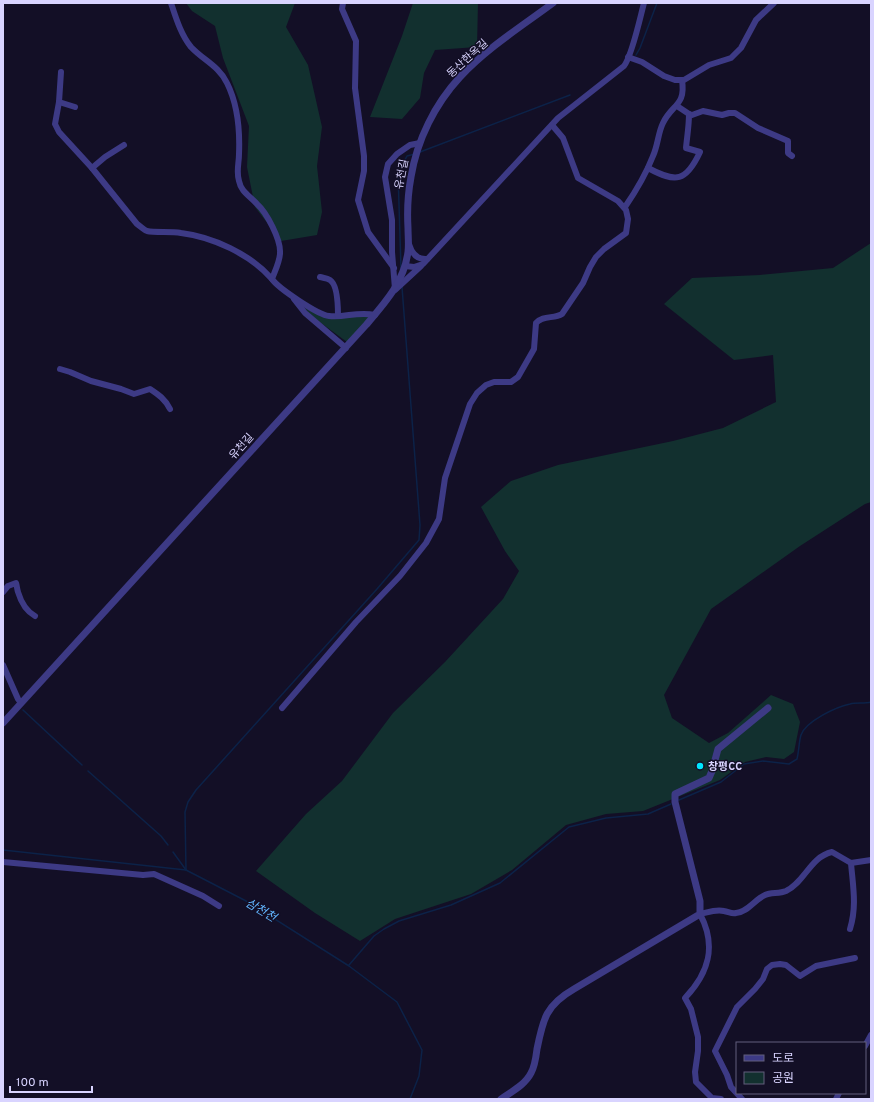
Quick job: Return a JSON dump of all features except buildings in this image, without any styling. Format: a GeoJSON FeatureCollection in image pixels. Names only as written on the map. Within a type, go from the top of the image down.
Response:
{"type":"FeatureCollection","features":[{"type":"Feature","properties":{"kind":"street"},"geometry":{"type":"LineString","coordinates":[[171,3],[186,39],[194,50],[221,73],[231,92],[239,123],[240,140],[238,173],[240,186],[246,194],[258,204],[266,216],[275,234],[279,248],[280,254],[272,279]]}},
{"type":"Feature","properties":{"kind":"street"},"geometry":{"type":"LineString","coordinates":[[343,3],[342,9],[356,41],[355,88],[364,156],[364,171],[358,200],[368,232],[394,268]]}},
{"type":"Feature","properties":{"kind":"street","name":"동산한옥길"},"geometry":{"type":"LineString","coordinates":[[420,146],[432,116],[448,90],[460,76],[478,60],[553,3]]}},
{"type":"Feature","properties":{"kind":"street"},"geometry":{"type":"LineString","coordinates":[[395,290],[425,261],[552,125],[567,111],[624,66],[628,58],[644,3]]}},
{"type":"Feature","properties":{"kind":"street"},"geometry":{"type":"LineString","coordinates":[[628,58],[642,62],[664,76],[675,80],[688,79],[709,65],[723,62],[731,58],[740,48],[758,17],[774,3]]}},
{"type":"Feature","properties":{"kind":"street"},"geometry":{"type":"LineString","coordinates":[[61,72],[56,124],[59,132],[92,168],[137,224],[146,231],[178,232],[195,235],[230,249],[248,259],[266,272],[277,285],[321,314],[327,316],[364,313],[375,315]]}},
{"type":"Feature","properties":{"kind":"street"},"geometry":{"type":"LineString","coordinates":[[625,207],[648,168],[656,148],[662,125],[677,106],[683,95],[682,80]]}},
{"type":"Feature","properties":{"kind":"street"},"geometry":{"type":"LineString","coordinates":[[59,102],[75,107]]}},
{"type":"Feature","properties":{"kind":"street"},"geometry":{"type":"LineString","coordinates":[[677,106],[689,114],[703,111],[722,115],[735,113],[758,128],[788,141],[788,152],[792,156]]}},
{"type":"Feature","properties":{"kind":"street"},"geometry":{"type":"LineString","coordinates":[[648,168],[666,177],[674,178],[686,174],[691,169],[700,152],[686,148],[687,133],[690,124],[689,114]]}},
{"type":"Feature","properties":{"kind":"street"},"geometry":{"type":"LineString","coordinates":[[282,708],[356,622],[400,576],[426,543],[439,519],[447,469],[458,442],[466,411],[473,398],[482,388],[490,383],[511,382],[518,377],[534,348],[536,323],[541,319],[562,314],[583,283],[596,257],[604,249],[625,235],[628,219],[625,207],[578,178],[563,138],[552,125]]}},
{"type":"Feature","properties":{"kind":"street"},"geometry":{"type":"LineString","coordinates":[[92,168],[105,157],[124,145]]}},
{"type":"Feature","properties":{"kind":"street"},"geometry":{"type":"LineString","coordinates":[[395,290],[392,252],[392,220],[385,177],[388,164],[397,154],[410,145],[420,146]]}},
{"type":"Feature","properties":{"kind":"street","name":"유천길"},"geometry":{"type":"LineString","coordinates":[[3,723],[346,348],[395,290],[405,266],[409,243],[409,191],[411,176],[420,146]]}},
{"type":"Feature","properties":{"kind":"street"},"geometry":{"type":"LineString","coordinates":[[409,243],[411,250],[416,256],[425,261]]}},
{"type":"Feature","properties":{"kind":"street"},"geometry":{"type":"LineString","coordinates":[[405,266],[414,267],[425,261]]}},
{"type":"Feature","properties":{"kind":"street"},"geometry":{"type":"LineString","coordinates":[[320,277],[328,278],[333,282],[337,294],[338,316]]}},
{"type":"Feature","properties":{"kind":"street"},"geometry":{"type":"LineString","coordinates":[[291,294],[305,313],[346,348]]}},
{"type":"Feature","properties":{"kind":"street"},"geometry":{"type":"LineString","coordinates":[[60,369],[91,381],[115,387],[134,394],[150,390],[160,395],[166,401],[170,409]]}},
{"type":"Feature","properties":{"kind":"street"},"geometry":{"type":"LineString","coordinates":[[3,592],[8,586],[16,583],[18,592],[25,607],[35,616]]}},
{"type":"Feature","properties":{"kind":"street"},"geometry":{"type":"LineString","coordinates":[[3,664],[21,703]]}},
{"type":"Feature","properties":{"kind":"street"},"geometry":{"type":"LineString","coordinates":[[721,1099],[712,1098],[696,1082],[695,1072],[698,1051],[698,1036],[691,1009],[685,998],[696,986],[704,973],[708,961],[709,946],[706,926],[700,914],[700,901],[675,802],[675,794],[709,778],[718,749],[768,708]]}},
{"type":"Feature","properties":{"kind":"street"},"geometry":{"type":"LineString","coordinates":[[501,1099],[521,1084],[531,1074],[543,1022],[556,1001],[574,989],[700,914],[713,910],[734,914],[742,912],[764,895],[785,891],[795,884],[816,860],[824,854],[832,852],[851,863],[871,860]]}},
{"type":"Feature","properties":{"kind":"street"},"geometry":{"type":"LineString","coordinates":[[3,862],[103,870],[143,875],[154,874],[203,896],[219,906]]}},
{"type":"Feature","properties":{"kind":"street"},"geometry":{"type":"LineString","coordinates":[[850,929],[854,916],[855,896],[851,863]]}},
{"type":"Feature","properties":{"kind":"street"},"geometry":{"type":"LineString","coordinates":[[736,1092],[731,1087],[727,1075],[715,1051],[737,1007],[763,979],[767,969],[780,964],[786,965],[800,976],[816,966],[855,958]]}},
{"type":"Feature","properties":{"kind":"street"},"geometry":{"type":"LineString","coordinates":[[866,1044],[871,1035]]}},
{"type":"Feature","properties":{"kind":"green space"},"geometry":{"type":"Polygon","coordinates":[[[186,3],[295,3],[286,27],[308,65],[322,127],[317,166],[322,212],[317,235],[281,241],[255,207],[247,167],[249,126],[223,58],[215,26],[192,11],[186,3]]]}},
{"type":"Feature","properties":{"kind":"green space"},"geometry":{"type":"Polygon","coordinates":[[[413,3],[478,3],[477,47],[435,50],[424,73],[420,98],[402,119],[370,117],[402,36],[413,3]]]}},
{"type":"Feature","properties":{"kind":"green space"},"geometry":{"type":"Polygon","coordinates":[[[871,243],[871,502],[865,504],[800,546],[711,609],[664,695],[672,718],[709,743],[728,733],[771,695],[793,704],[800,722],[794,752],[784,759],[766,757],[745,762],[720,780],[643,811],[606,814],[566,825],[512,870],[471,894],[395,919],[360,941],[315,913],[256,871],[306,814],[342,781],[393,713],[445,662],[503,599],[519,571],[505,551],[481,507],[511,481],[558,465],[673,441],[723,428],[776,402],[773,355],[734,360],[664,304],[692,278],[760,275],[833,268],[871,243]]]}},
{"type":"Feature","properties":{"kind":"green space"},"geometry":{"type":"Polygon","coordinates":[[[305,308],[323,317],[370,316],[347,342],[317,320],[305,308]]]}},
{"type":"Feature","properties":{"kind":"waterway"},"geometry":{"type":"LineString","coordinates":[[636,55],[657,3]]}},
{"type":"Feature","properties":{"kind":"waterway"},"geometry":{"type":"LineString","coordinates":[[420,152],[570,95]]}},
{"type":"Feature","properties":{"kind":"waterway"},"geometry":{"type":"LineString","coordinates":[[401,268],[398,173],[407,156],[415,154]]}},
{"type":"Feature","properties":{"kind":"waterway"},"geometry":{"type":"LineString","coordinates":[[186,870],[185,812],[188,802],[196,790],[377,589],[419,540],[420,525],[402,287]]}},
{"type":"Feature","properties":{"kind":"waterway"},"geometry":{"type":"LineString","coordinates":[[679,800],[721,782],[744,764],[763,761],[789,764],[797,759],[801,735],[804,730],[815,720],[830,711],[853,703],[871,702]]}},
{"type":"Feature","properties":{"kind":"waterway"},"geometry":{"type":"LineString","coordinates":[[23,710],[82,765]]}},
{"type":"Feature","properties":{"kind":"waterway"},"geometry":{"type":"LineString","coordinates":[[88,771],[161,836],[168,845]]}},
{"type":"Feature","properties":{"kind":"waterway"},"geometry":{"type":"LineString","coordinates":[[349,965],[374,936],[384,929],[399,921],[451,905],[500,883],[569,827],[606,818],[648,814],[671,804]]}},
{"type":"Feature","properties":{"kind":"waterway","name":"삼천천"},"geometry":{"type":"LineString","coordinates":[[3,850],[186,870],[248,902],[349,966],[397,1002],[422,1050],[419,1076],[410,1099]]}},
{"type":"Feature","properties":{"kind":"waterway"},"geometry":{"type":"LineString","coordinates":[[173,852],[186,870]]}},
{"type":"Feature","properties":{"kind":"place","name":"창평CC"},"geometry":{"type":"Point","coordinates":[700,766]}}]}
